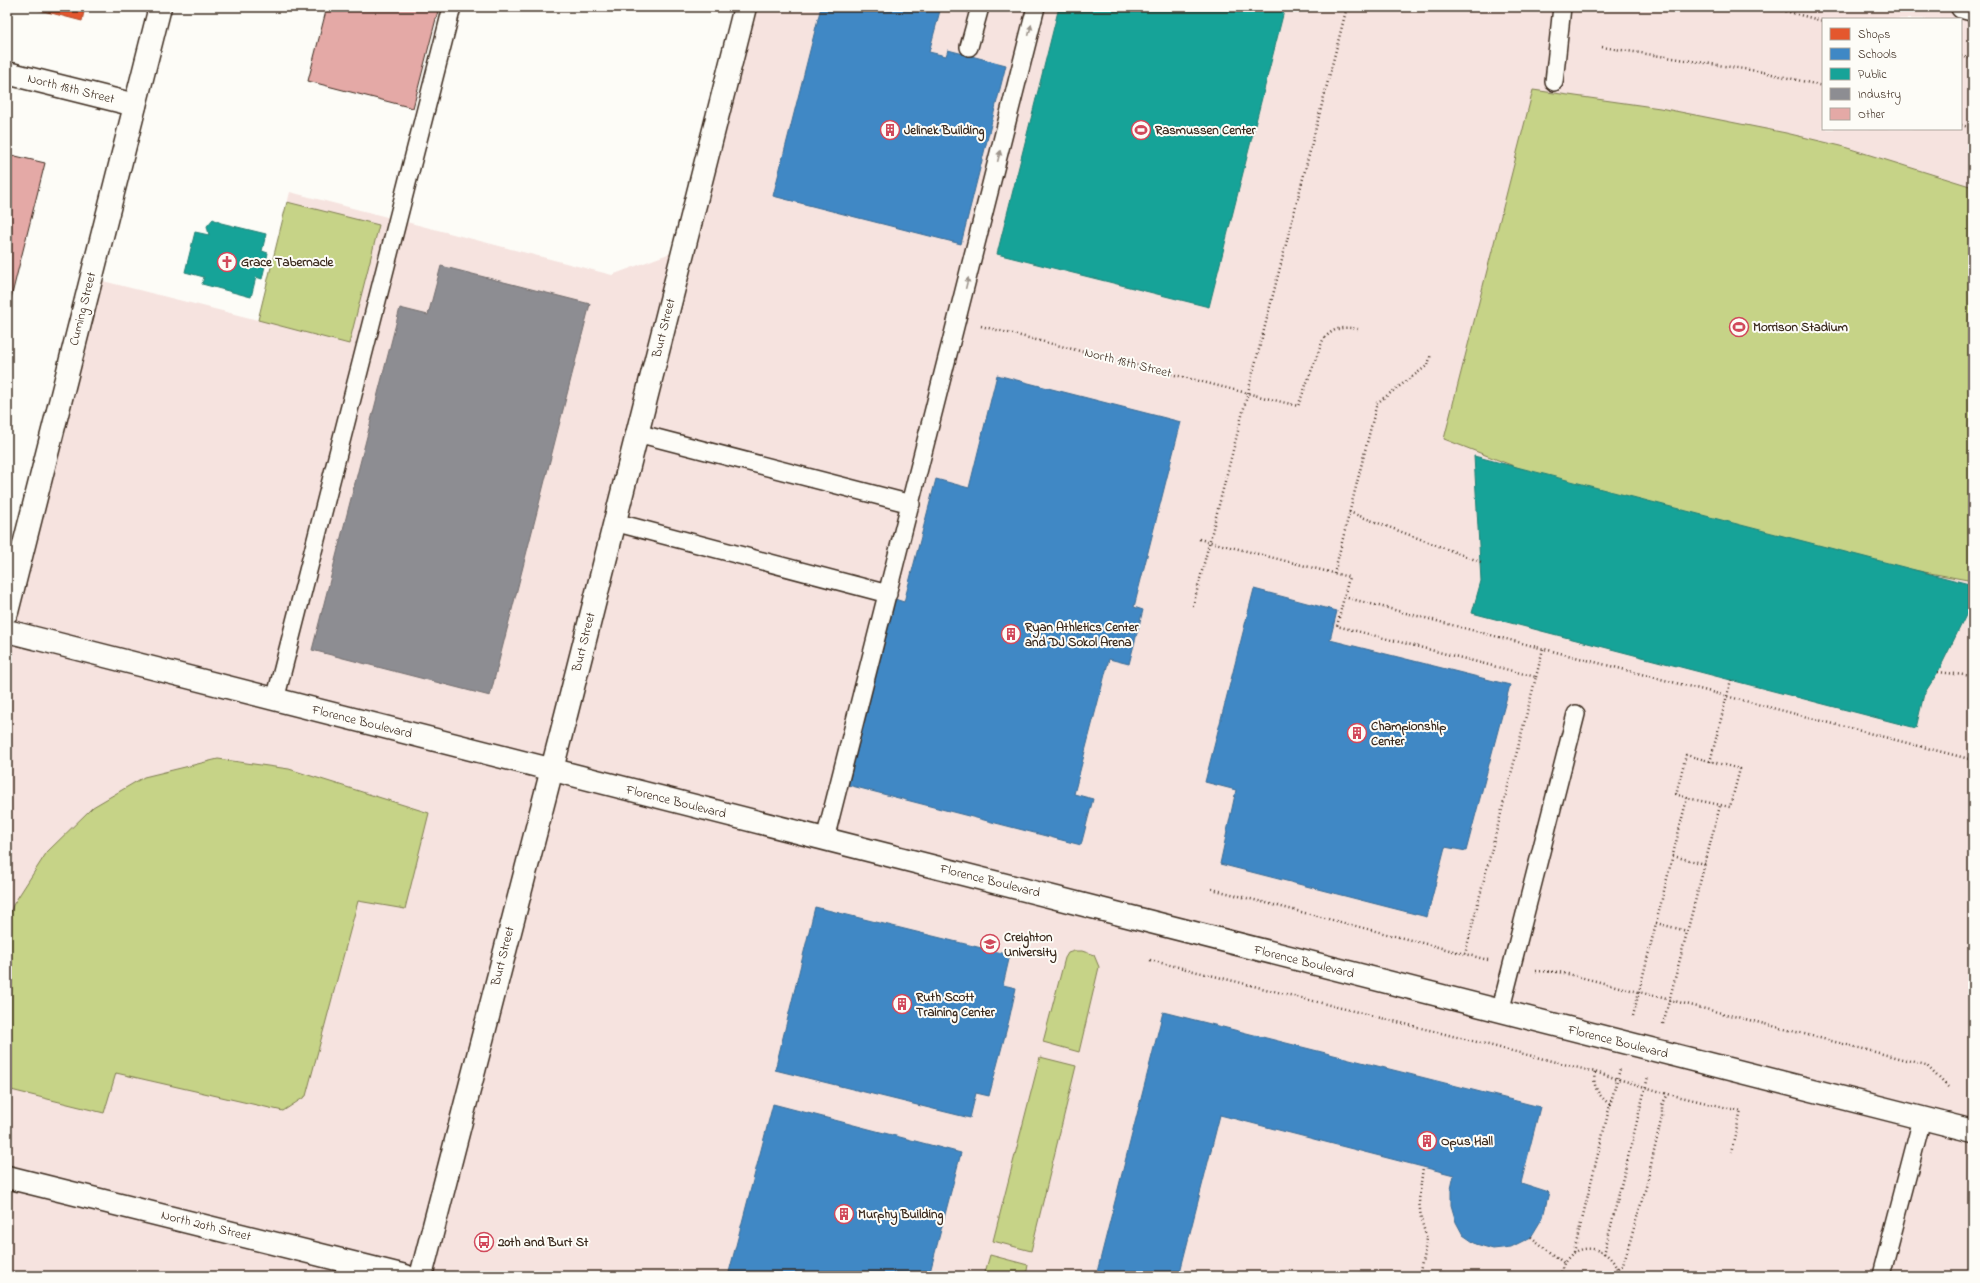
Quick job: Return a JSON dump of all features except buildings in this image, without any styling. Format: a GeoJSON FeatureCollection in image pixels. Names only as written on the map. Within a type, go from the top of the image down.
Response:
{"type":"FeatureCollection","features":[{"type":"Feature","properties":{"kind":"main road","name":"Cuming Street"},"geometry":{"type":"LineString","coordinates":[[7,612],[160,7]]}},
{"type":"Feature","properties":{"kind":"main road","name":"Burt Street"},"geometry":{"type":"LineString","coordinates":[[421,1276],[745,7]]}},
{"type":"Feature","properties":{"kind":"main road"},"geometry":{"type":"LineString","coordinates":[[1962,7],[1973,10]]}},
{"type":"Feature","properties":{"kind":"main road","name":"North 18th Street"},"geometry":{"type":"LineString","coordinates":[[7,73],[135,105]]}},
{"type":"Feature","properties":{"kind":"main road","name":"Florence Boulevard"},"geometry":{"type":"LineString","coordinates":[[7,632],[1973,1131]]}},
{"type":"Feature","properties":{"kind":"main road","name":"North 20th Street"},"geometry":{"type":"LineString","coordinates":[[7,1177],[405,1276]]}},
{"type":"Feature","properties":{"kind":"lane"},"geometry":{"type":"LineString","coordinates":[[275,700],[452,7]]}},
{"type":"Feature","properties":{"kind":"lane"},"geometry":{"type":"LineString","coordinates":[[969,47],[980,7]]}},
{"type":"Feature","properties":{"kind":"lane"},"geometry":{"type":"LineString","coordinates":[[825,839],[1036,7]]}},
{"type":"Feature","properties":{"kind":"lane"},"geometry":{"type":"LineString","coordinates":[[1554,82],[1562,7]]}},
{"type":"Feature","properties":{"kind":"lane"},"geometry":{"type":"LineString","coordinates":[[637,433],[911,504]]}},
{"type":"Feature","properties":{"kind":"lane"},"geometry":{"type":"LineString","coordinates":[[614,522],[888,594]]}},
{"type":"Feature","properties":{"kind":"lane"},"geometry":{"type":"LineString","coordinates":[[1500,1012],[1576,714]]}},
{"type":"Feature","properties":{"kind":"lane"},"geometry":{"type":"LineString","coordinates":[[1881,1276],[1922,1119]]}},
{"type":"Feature","properties":{"kind":"path"},"geometry":{"type":"LineString","coordinates":[[1193,606],[1347,7]]}},
{"type":"Feature","properties":{"kind":"path"},"geometry":{"type":"LineString","coordinates":[[1770,7],[1822,21]]}},
{"type":"Feature","properties":{"kind":"path"},"geometry":{"type":"LineString","coordinates":[[1602,47],[1763,72],[1822,86]]}},
{"type":"Feature","properties":{"kind":"path"},"geometry":{"type":"LineString","coordinates":[[1962,56],[1973,59]]}},
{"type":"Feature","properties":{"kind":"path"},"geometry":{"type":"LineString","coordinates":[[1962,125],[1973,128]]}},
{"type":"Feature","properties":{"kind":"path","name":"North 18th Street"},"geometry":{"type":"LineString","coordinates":[[957,320],[1298,406],[1323,340],[1330,332],[1340,327],[1358,330]]}},
{"type":"Feature","properties":{"kind":"path"},"geometry":{"type":"LineString","coordinates":[[1334,574],[1377,404],[1428,365],[1431,354]]}},
{"type":"Feature","properties":{"kind":"path"},"geometry":{"type":"LineString","coordinates":[[1349,512],[1481,562]]}},
{"type":"Feature","properties":{"kind":"path"},"geometry":{"type":"LineString","coordinates":[[1199,539],[1349,577],[1337,626],[1536,677]]}},
{"type":"Feature","properties":{"kind":"path"},"geometry":{"type":"LineString","coordinates":[[1344,597],[1973,760]]}},
{"type":"Feature","properties":{"kind":"path"},"geometry":{"type":"LineString","coordinates":[[1465,954],[1543,649]]}},
{"type":"Feature","properties":{"kind":"path"},"geometry":{"type":"LineString","coordinates":[[1938,672],[1973,676]]}},
{"type":"Feature","properties":{"kind":"path"},"geometry":{"type":"LineString","coordinates":[[1710,762],[1731,680]]}},
{"type":"Feature","properties":{"kind":"path"},"geometry":{"type":"LineString","coordinates":[[1686,756],[1740,769],[1730,807],[1687,798],[1676,794],[1686,756]]}},
{"type":"Feature","properties":{"kind":"path"},"geometry":{"type":"LineString","coordinates":[[1560,1276],[1564,1262],[1574,1252],[1687,798]]}},
{"type":"Feature","properties":{"kind":"path"},"geometry":{"type":"LineString","coordinates":[[1604,1254],[1655,1051],[1720,806]]}},
{"type":"Feature","properties":{"kind":"path"},"geometry":{"type":"LineString","coordinates":[[1673,856],[1705,864]]}},
{"type":"Feature","properties":{"kind":"path"},"geometry":{"type":"LineString","coordinates":[[1212,889],[1465,954],[1540,972],[1566,974],[1669,999],[1926,1065],[1948,1088]]}},
{"type":"Feature","properties":{"kind":"path"},"geometry":{"type":"LineString","coordinates":[[1656,923],[1687,931]]}},
{"type":"Feature","properties":{"kind":"path"},"geometry":{"type":"LineString","coordinates":[[1150,960],[1596,1072],[1668,1094],[1741,1111],[1731,1152]]}},
{"type":"Feature","properties":{"kind":"path"},"geometry":{"type":"LineString","coordinates":[[1596,1072],[1594,1082],[1597,1092],[1610,1105]]}},
{"type":"Feature","properties":{"kind":"path"},"geometry":{"type":"LineString","coordinates":[[1618,1269],[1623,1265],[1646,1187],[1662,1116],[1662,1105],[1668,1094]]}},
{"type":"Feature","properties":{"kind":"path"},"geometry":{"type":"LineString","coordinates":[[1419,1276],[1427,1239],[1421,1220],[1419,1200],[1423,1167]]}},
{"type":"Feature","properties":{"kind":"path"},"geometry":{"type":"LineString","coordinates":[[1531,1237],[1564,1262]]}},
{"type":"Feature","properties":{"kind":"path"},"geometry":{"type":"LineString","coordinates":[[1574,1252],[1592,1248],[1604,1254],[1614,1262],[1618,1269],[1618,1276]]}},
{"type":"Feature","properties":{"kind":"shaded area","name":"Creighton University"},"geometry":{"type":"Polygon","coordinates":[[[745,7],[1962,7],[1973,10],[1973,1276],[7,1276],[7,612],[91,278],[258,320],[290,192],[612,275],[684,248],[745,7]]]}},
{"type":"Feature","properties":{"kind":"green space","name":"Morrison Stadium"},"geometry":{"type":"Polygon","coordinates":[[[1533,90],[1660,108],[1786,133],[1841,146],[1973,187],[1973,581],[1843,557],[1609,503],[1444,439],[1533,90]]]}},
{"type":"Feature","properties":{"kind":"green space"},"geometry":{"type":"Polygon","coordinates":[[[287,202],[379,225],[349,344],[258,320],[287,202]]]}},
{"type":"Feature","properties":{"kind":"green space"},"geometry":{"type":"Polygon","coordinates":[[[218,759],[289,769],[429,813],[405,909],[358,901],[306,1096],[283,1111],[116,1073],[104,1113],[7,1089],[7,925],[13,905],[47,852],[93,807],[144,777],[218,759]]]}},
{"type":"Feature","properties":{"kind":"green space"},"geometry":{"type":"Polygon","coordinates":[[[1082,951],[1094,955],[1099,967],[1079,1052],[1043,1042],[1065,958],[1068,953],[1082,951]]]}},
{"type":"Feature","properties":{"kind":"green space"},"geometry":{"type":"Polygon","coordinates":[[[1040,1057],[1076,1066],[1031,1251],[993,1241],[1040,1057]]]}},
{"type":"Feature","properties":{"kind":"green space"},"geometry":{"type":"Polygon","coordinates":[[[990,1255],[1028,1265],[1026,1276],[984,1276],[990,1255]]]}},
{"type":"Feature","properties":{"kind":"place","name":"Jelinek Building"},"geometry":{"type":"Point","coordinates":[890,130]}},
{"type":"Feature","properties":{"kind":"place","name":"Rasmussen Center"},"geometry":{"type":"Point","coordinates":[1141,130]}},
{"type":"Feature","properties":{"kind":"place","name":"Grace Tabernacle"},"geometry":{"type":"Point","coordinates":[227,262]}},
{"type":"Feature","properties":{"kind":"place","name":"Morrison Stadium"},"geometry":{"type":"Point","coordinates":[1739,327]}},
{"type":"Feature","properties":{"kind":"place","name":"Ryan Athletics Center and DJ Sokol Arena"},"geometry":{"type":"Point","coordinates":[1011,634]}},
{"type":"Feature","properties":{"kind":"place","name":"Championship Center"},"geometry":{"type":"Point","coordinates":[1357,733]}},
{"type":"Feature","properties":{"kind":"place","name":"Creighton University"},"geometry":{"type":"Point","coordinates":[990,944]}},
{"type":"Feature","properties":{"kind":"place","name":"Ruth Scott Training Center"},"geometry":{"type":"Point","coordinates":[902,1004]}},
{"type":"Feature","properties":{"kind":"place","name":"Opus Hall"},"geometry":{"type":"Point","coordinates":[1427,1141]}},
{"type":"Feature","properties":{"kind":"place","name":"Murphy Building"},"geometry":{"type":"Point","coordinates":[844,1214]}},
{"type":"Feature","properties":{"kind":"place","name":"20th and Burt St"},"geometry":{"type":"Point","coordinates":[484,1242]}}]}
